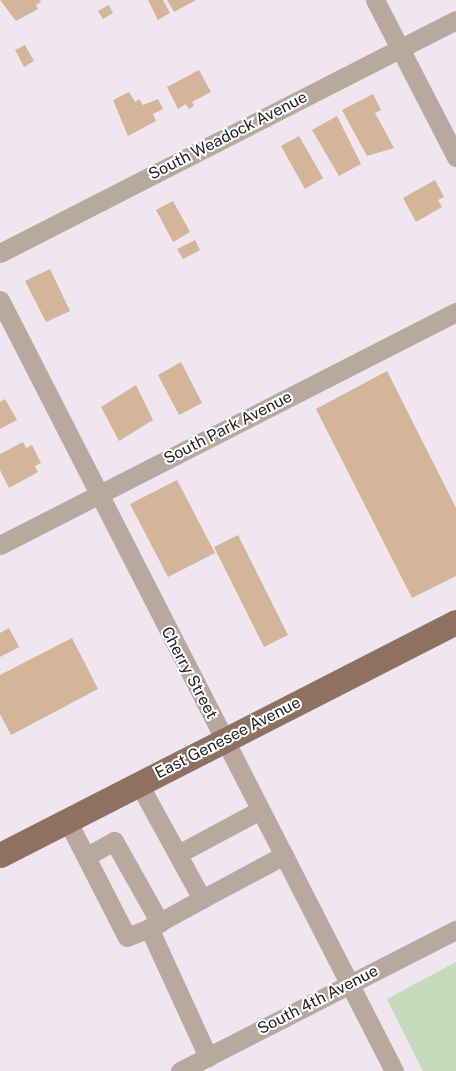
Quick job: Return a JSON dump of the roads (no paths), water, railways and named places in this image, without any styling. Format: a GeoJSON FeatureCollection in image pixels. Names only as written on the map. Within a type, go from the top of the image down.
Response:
{"type":"FeatureCollection","features":[{"type":"Feature","properties":{"kind":"main road","name":"East Genesee Avenue"},"geometry":{"type":"LineString","coordinates":[[0,855],[456,622]]}},
{"type":"Feature","properties":{"kind":"street"},"geometry":{"type":"LineString","coordinates":[[375,0],[456,157]]}},
{"type":"Feature","properties":{"kind":"street","name":"South Weadock Avenue"},"geometry":{"type":"LineString","coordinates":[[0,253],[456,20]]}},
{"type":"Feature","properties":{"kind":"street","name":"Cherry Street"},"geometry":{"type":"LineString","coordinates":[[0,300],[394,1071]]}},
{"type":"Feature","properties":{"kind":"street","name":"South Park Avenue"},"geometry":{"type":"LineString","coordinates":[[0,545],[456,312]]}},
{"type":"Feature","properties":{"kind":"street"},"geometry":{"type":"LineString","coordinates":[[139,784],[202,899]]}},
{"type":"Feature","properties":{"kind":"street"},"geometry":{"type":"LineString","coordinates":[[178,854],[260,810]]}},
{"type":"Feature","properties":{"kind":"street"},"geometry":{"type":"LineString","coordinates":[[67,820],[87,856],[127,938],[284,855]]}},
{"type":"Feature","properties":{"kind":"street"},"geometry":{"type":"LineString","coordinates":[[87,856],[114,841],[154,925],[208,1057]]}},
{"type":"Feature","properties":{"kind":"street","name":"South 4th Avenue"},"geometry":{"type":"LineString","coordinates":[[180,1071],[456,930]]}}]}
